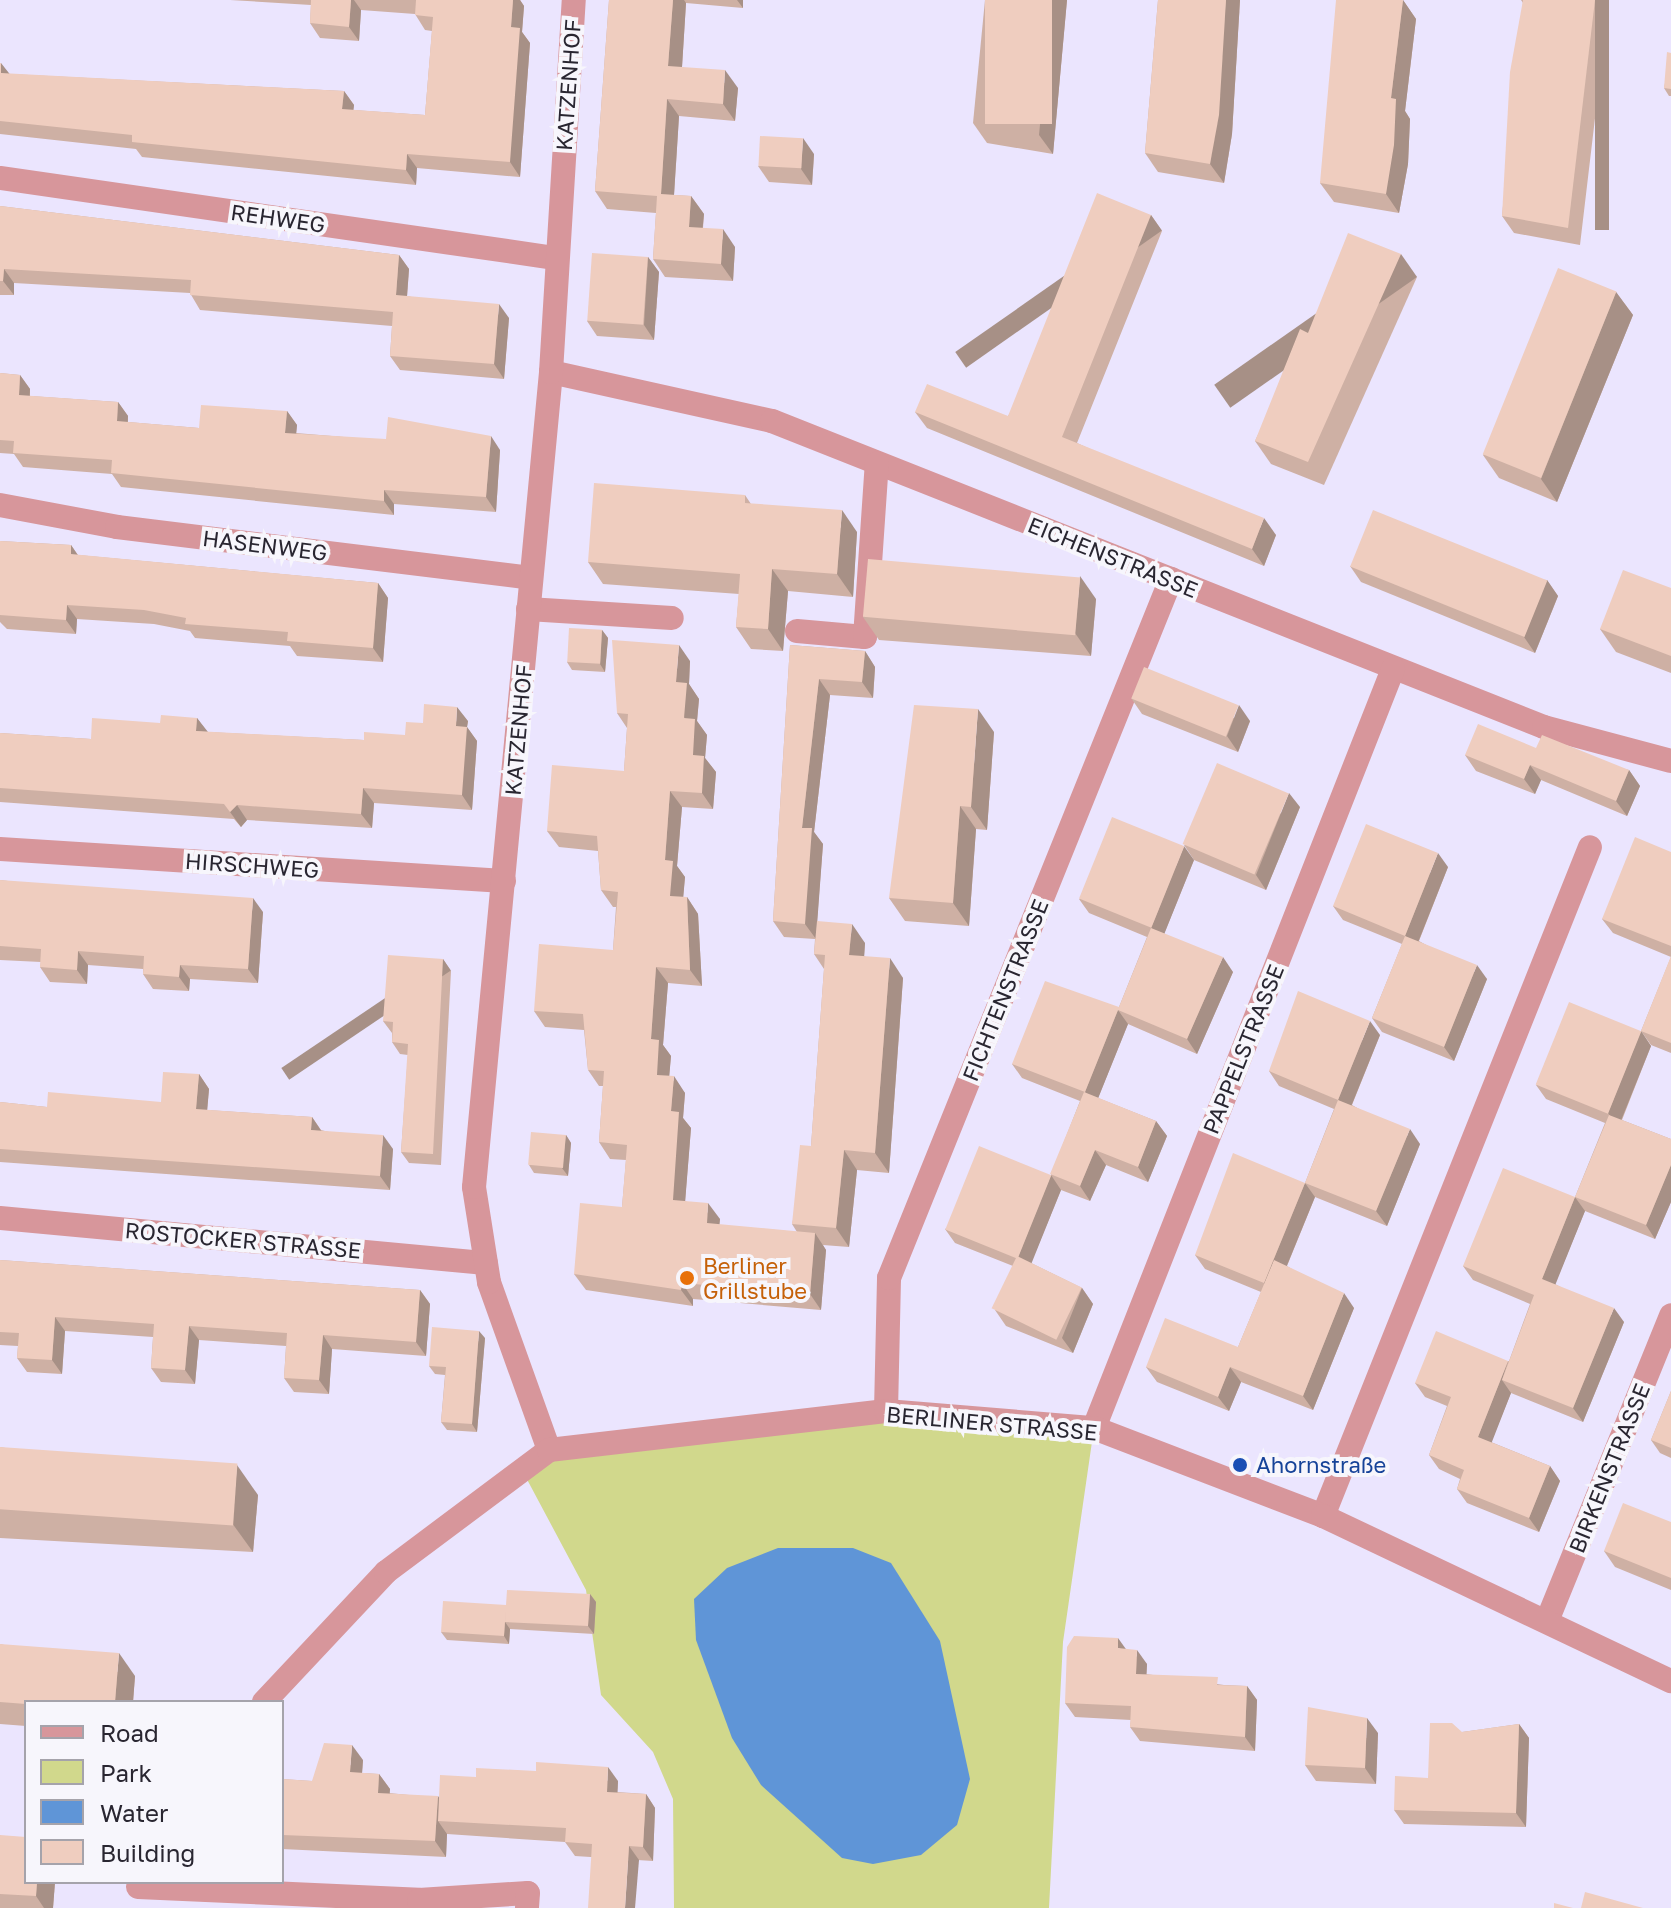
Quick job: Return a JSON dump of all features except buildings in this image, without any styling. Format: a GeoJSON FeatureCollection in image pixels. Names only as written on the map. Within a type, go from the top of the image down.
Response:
{"type":"FeatureCollection","features":[{"type":"Feature","properties":{"kind":"street","name":"KATZENHOF"},"geometry":{"type":"LineString","coordinates":[[549,1450],[486,1263],[474,1187],[551,372],[555,258],[574,0]]}},
{"type":"Feature","properties":{"kind":"street","name":"REHWEG"},"geometry":{"type":"LineString","coordinates":[[0,178],[555,258]]}},
{"type":"Feature","properties":{"kind":"street","name":"EICHENSTRASSE"},"geometry":{"type":"LineString","coordinates":[[551,372],[772,421],[1544,727],[1671,761]]}},
{"type":"Feature","properties":{"kind":"street"},"geometry":{"type":"LineString","coordinates":[[797,631],[865,637],[877,463]]}},
{"type":"Feature","properties":{"kind":"street","name":"HASENWEG"},"geometry":{"type":"LineString","coordinates":[[0,505],[117,527],[531,578]]}},
{"type":"Feature","properties":{"kind":"street","name":"FICHTENSTRASSE"},"geometry":{"type":"LineString","coordinates":[[886,1411],[889,1278],[1171,579]]}},
{"type":"Feature","properties":{"kind":"street"},"geometry":{"type":"LineString","coordinates":[[528,609],[672,618]]}},
{"type":"Feature","properties":{"kind":"street","name":"PAPPELSTRASSE"},"geometry":{"type":"LineString","coordinates":[[1094,1428],[1393,669]]}},
{"type":"Feature","properties":{"kind":"street"},"geometry":{"type":"LineString","coordinates":[[1323,1516],[1590,847]]}},
{"type":"Feature","properties":{"kind":"street","name":"HIRSCHWEG"},"geometry":{"type":"LineString","coordinates":[[0,849],[504,881]]}},
{"type":"Feature","properties":{"kind":"street","name":"ROSTOCKER STRASSE"},"geometry":{"type":"LineString","coordinates":[[0,1218],[486,1263]]}},
{"type":"Feature","properties":{"kind":"street","name":"BIRKENSTRASSE"},"geometry":{"type":"LineString","coordinates":[[1547,1621],[1671,1315]]}},
{"type":"Feature","properties":{"kind":"street","name":"BERLINER STRASSE"},"geometry":{"type":"LineString","coordinates":[[549,1450],[886,1411],[1094,1428],[1323,1516],[1671,1681]]}},
{"type":"Feature","properties":{"kind":"street"},"geometry":{"type":"LineString","coordinates":[[266,1700],[386,1572],[549,1450]]}},
{"type":"Feature","properties":{"kind":"street"},"geometry":{"type":"LineString","coordinates":[[135,1892],[419,1900],[528,1893],[527,1908]]}},
{"type":"Feature","properties":{"kind":"green space"},"geometry":{"type":"Polygon","coordinates":[[[886,1411],[1094,1428],[1063,1642],[1049,1908],[674,1908],[673,1799],[653,1752],[601,1695],[586,1590],[522,1470],[549,1450],[886,1411]]]}},
{"type":"Feature","properties":{"kind":"water"},"geometry":{"type":"Polygon","coordinates":[[[778,1548],[853,1548],[891,1563],[940,1641],[970,1779],[957,1825],[921,1855],[873,1864],[842,1858],[761,1785],[732,1738],[696,1640],[694,1599],[727,1568],[778,1548]]]}},
{"type":"Feature","properties":{"kind":"place","name":"Berliner Grillstube"},"geometry":{"type":"Point","coordinates":[687,1278]}},
{"type":"Feature","properties":{"kind":"place","name":"Ahornstraße"},"geometry":{"type":"Point","coordinates":[1240,1465]}}]}
